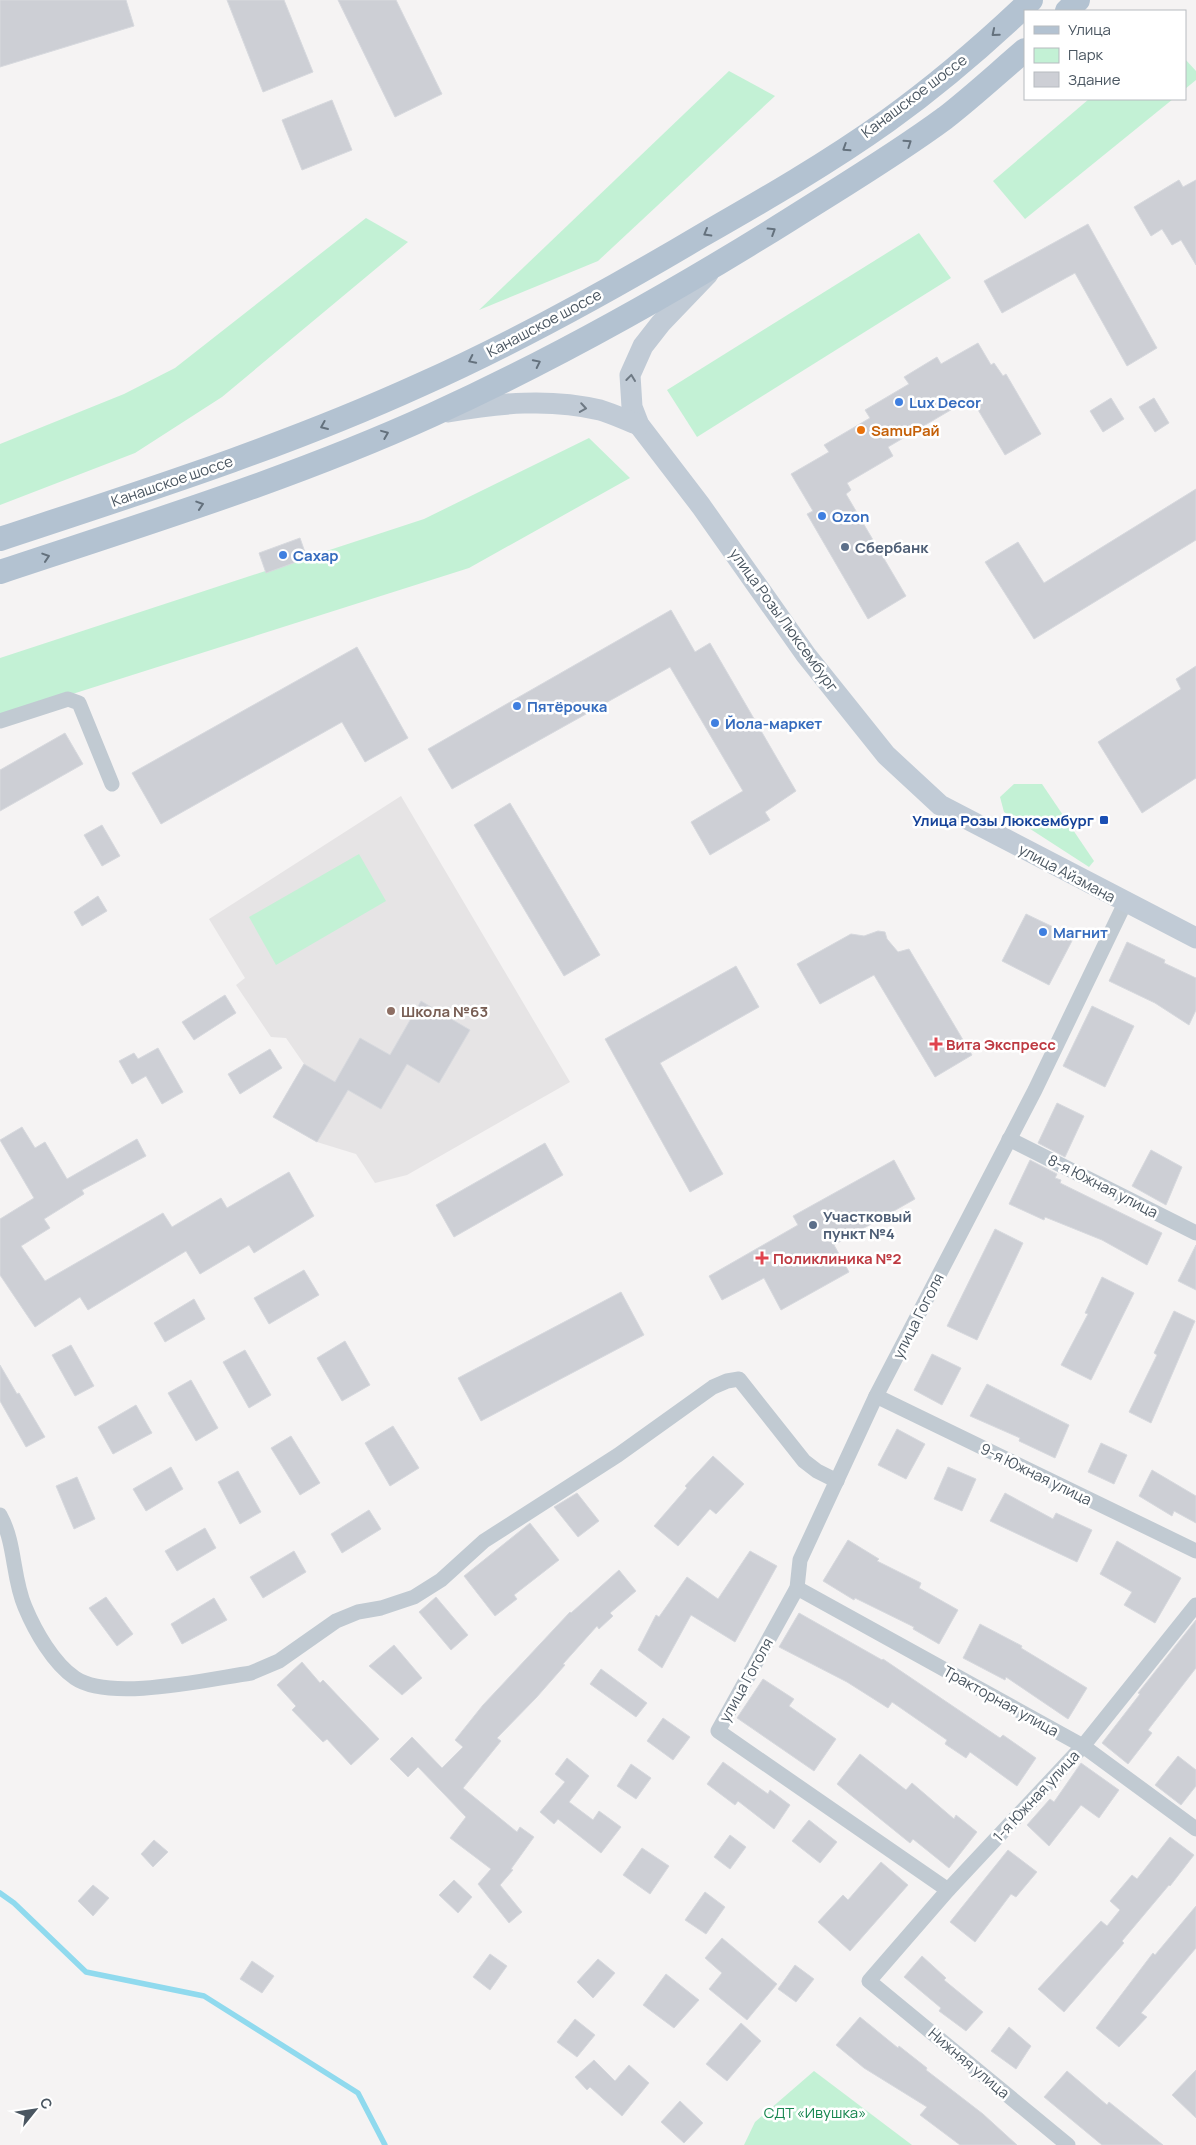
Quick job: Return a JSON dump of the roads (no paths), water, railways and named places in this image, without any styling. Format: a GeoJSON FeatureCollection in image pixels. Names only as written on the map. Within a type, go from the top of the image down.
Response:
{"type":"FeatureCollection","features":[{"type":"Feature","properties":{"kind":"main road","name":"Канашское шоссе"},"geometry":{"type":"LineString","coordinates":[[0,539],[206,471],[290,440],[420,386],[526,334],[621,283],[768,197],[886,121],[994,34],[1031,0]]}},
{"type":"Feature","properties":{"kind":"main road"},"geometry":{"type":"LineString","coordinates":[[1068,10],[1078,0]]}},
{"type":"Feature","properties":{"kind":"main road","name":"Канашское шоссе"},"geometry":{"type":"LineString","coordinates":[[0,572],[224,498],[431,416],[585,340],[715,266],[843,186],[945,117],[1024,51]]}},
{"type":"Feature","properties":{"kind":"street"},"geometry":{"type":"LineString","coordinates":[[639,425],[632,407],[630,391],[630,375],[634,363],[661,323],[715,266]]}},
{"type":"Feature","properties":{"kind":"street"},"geometry":{"type":"LineString","coordinates":[[431,416],[498,404],[556,403],[600,410],[639,425]]}},
{"type":"Feature","properties":{"kind":"street","name":"улица Розы Люксембург"},"geometry":{"type":"LineString","coordinates":[[639,425],[701,506],[818,669],[886,755],[940,804]]}},
{"type":"Feature","properties":{"kind":"street"},"geometry":{"type":"LineString","coordinates":[[0,721],[68,699],[79,703],[112,784]]}},
{"type":"Feature","properties":{"kind":"street","name":"улица Айзмана"},"geometry":{"type":"LineString","coordinates":[[940,804],[1125,903],[1196,938]]}},
{"type":"Feature","properties":{"kind":"street","name":"улица Гоголя"},"geometry":{"type":"LineString","coordinates":[[948,1890],[718,1730],[797,1588],[800,1560],[876,1396],[1010,1139],[1125,903]]}},
{"type":"Feature","properties":{"kind":"street","name":"8-я Южная улица"},"geometry":{"type":"LineString","coordinates":[[1010,1139],[1196,1233]]}},
{"type":"Feature","properties":{"kind":"street"},"geometry":{"type":"LineString","coordinates":[[0,1515],[12,1546],[19,1590],[25,1607],[40,1635],[63,1668],[75,1679],[91,1685],[140,1689],[251,1673],[266,1669],[336,1621],[358,1612],[380,1608],[414,1597],[441,1580],[484,1541],[618,1454],[713,1387],[727,1381],[739,1379],[804,1461],[817,1471],[837,1481]]}},
{"type":"Feature","properties":{"kind":"street","name":"9-я Южная улица"},"geometry":{"type":"LineString","coordinates":[[876,1396],[1196,1551]]}},
{"type":"Feature","properties":{"kind":"street","name":"Тракторная улица"},"geometry":{"type":"LineString","coordinates":[[797,1588],[1083,1746],[1196,1829]]}},
{"type":"Feature","properties":{"kind":"street","name":"1-я Южная улица"},"geometry":{"type":"LineString","coordinates":[[869,1981],[948,1890],[1083,1746],[1196,1605]]}},
{"type":"Feature","properties":{"kind":"street","name":"Нижняя улица"},"geometry":{"type":"LineString","coordinates":[[869,1981],[1068,2145]]}},
{"type":"Feature","properties":{"kind":"waterway"},"geometry":{"type":"LineString","coordinates":[[0,1893],[14,1903],[86,1972],[204,1996],[358,2093],[385,2145]]}},
{"type":"Feature","properties":{"kind":"place","name":"Lux Decor"},"geometry":{"type":"Point","coordinates":[899,402]}},
{"type":"Feature","properties":{"kind":"place","name":"SamuРай"},"geometry":{"type":"Point","coordinates":[861,430]}},
{"type":"Feature","properties":{"kind":"place","name":"Ozon"},"geometry":{"type":"Point","coordinates":[822,516]}},
{"type":"Feature","properties":{"kind":"place","name":"Сбербанк"},"geometry":{"type":"Point","coordinates":[845,547]}},
{"type":"Feature","properties":{"kind":"place","name":"Сахар"},"geometry":{"type":"Point","coordinates":[283,555]}},
{"type":"Feature","properties":{"kind":"place","name":"Пятёрочка"},"geometry":{"type":"Point","coordinates":[517,706]}},
{"type":"Feature","properties":{"kind":"place","name":"Йола-маркет"},"geometry":{"type":"Point","coordinates":[715,723]}},
{"type":"Feature","properties":{"kind":"place","name":"Улица Розы Люксембург"},"geometry":{"type":"Point","coordinates":[1104,820]}},
{"type":"Feature","properties":{"kind":"place","name":"Магнит"},"geometry":{"type":"Point","coordinates":[1043,932]}},
{"type":"Feature","properties":{"kind":"place","name":"Школа №63"},"geometry":{"type":"Point","coordinates":[391,1011]}},
{"type":"Feature","properties":{"kind":"place","name":"Вита Экспресс"},"geometry":{"type":"Point","coordinates":[936,1044]}},
{"type":"Feature","properties":{"kind":"place","name":"Участковый пункт №4"},"geometry":{"type":"Point","coordinates":[813,1225]}},
{"type":"Feature","properties":{"kind":"place","name":"Поликлиника №2"},"geometry":{"type":"Point","coordinates":[762,1258]}},
{"type":"Feature","properties":{"kind":"park label","name":"СДТ «Ивушка»"},"geometry":{"type":"Point","coordinates":[815,2112]}}]}
